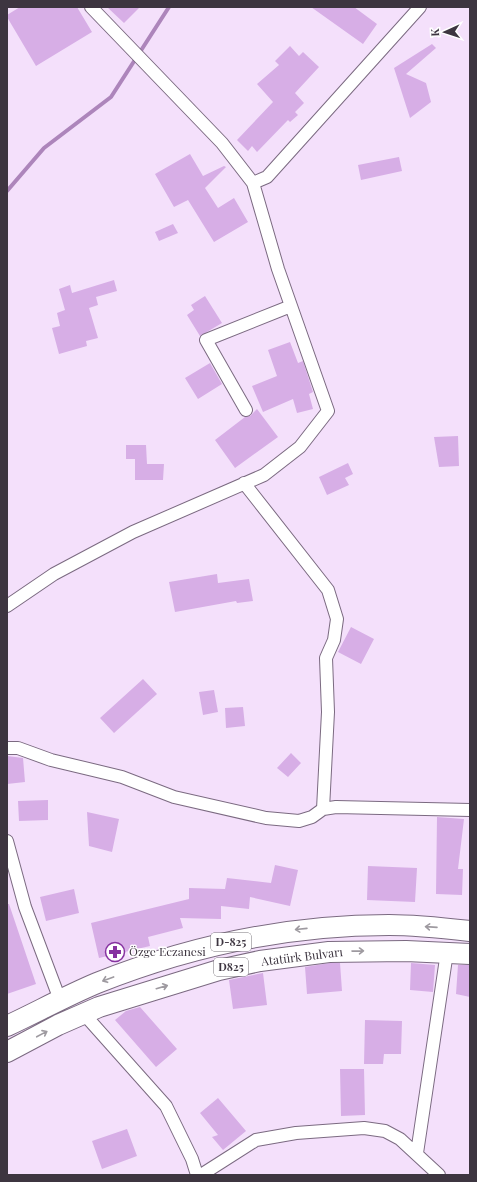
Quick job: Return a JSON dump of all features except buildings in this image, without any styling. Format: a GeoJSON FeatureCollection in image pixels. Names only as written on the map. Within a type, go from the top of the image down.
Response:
{"type":"FeatureCollection","features":[{"type":"Feature","properties":{"kind":"highway","name":"D-825"},"geometry":{"type":"LineString","coordinates":[[7,1026],[97,983],[179,954],[282,931],[323,927],[391,925],[470,931]]}},
{"type":"Feature","properties":{"kind":"highway","name":"Atatürk Bulvarı"},"geometry":{"type":"LineString","coordinates":[[7,1052],[58,1025],[99,1007],[135,994],[219,970],[260,961],[330,952],[447,952],[470,954]]}},
{"type":"Feature","properties":{"kind":"street"},"geometry":{"type":"LineString","coordinates":[[7,606],[54,574],[133,532],[264,475],[300,447],[328,411],[278,269],[253,183],[222,143],[91,7]]}},
{"type":"Feature","properties":{"kind":"street"},"geometry":{"type":"LineString","coordinates":[[253,183],[267,177],[420,7]]}},
{"type":"Feature","properties":{"kind":"street"},"geometry":{"type":"LineString","coordinates":[[246,410],[206,340],[291,306]]}},
{"type":"Feature","properties":{"kind":"street"},"geometry":{"type":"LineString","coordinates":[[244,483],[328,590],[337,619],[334,640],[326,658],[328,712],[323,809]]}},
{"type":"Feature","properties":{"kind":"street"},"geometry":{"type":"LineString","coordinates":[[7,748],[18,748],[50,760],[122,777],[174,797],[266,818],[299,821],[312,818],[323,809],[336,807],[470,810]]}},
{"type":"Feature","properties":{"kind":"street"},"geometry":{"type":"LineString","coordinates":[[7,841],[25,907],[60,1000]]}},
{"type":"Feature","properties":{"kind":"street"},"geometry":{"type":"LineString","coordinates":[[417,1153],[447,952]]}},
{"type":"Feature","properties":{"kind":"street"},"geometry":{"type":"LineString","coordinates":[[84,1014],[166,1106],[192,1159],[197,1175]]}},
{"type":"Feature","properties":{"kind":"street"},"geometry":{"type":"LineString","coordinates":[[201,1175],[256,1140],[296,1133],[358,1129],[385,1131],[400,1139],[417,1153],[439,1175]]}},
{"type":"Feature","properties":{"kind":"waterway"},"geometry":{"type":"LineString","coordinates":[[7,191],[44,148],[111,97],[169,7]]}},
{"type":"Feature","properties":{"kind":"place","name":"Özge Eczanesi"},"geometry":{"type":"Point","coordinates":[115,952]}}]}
